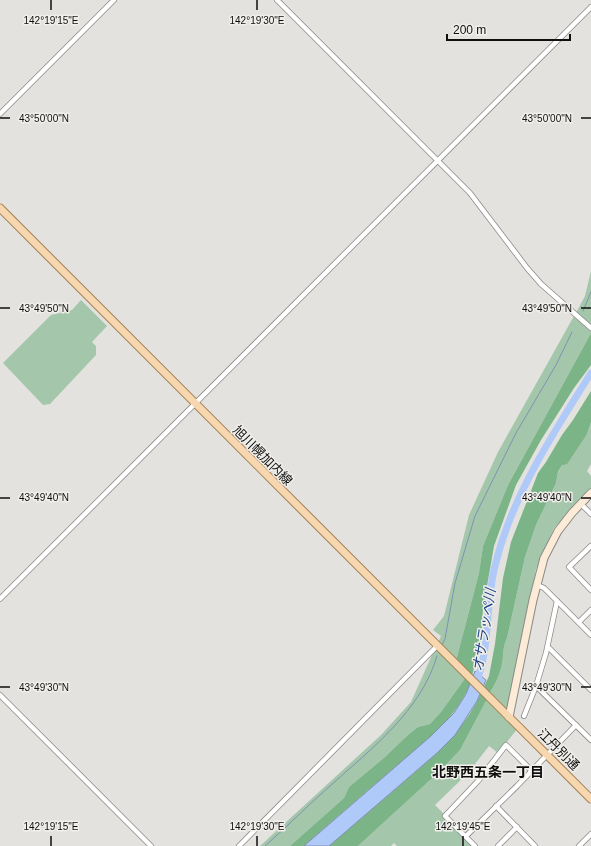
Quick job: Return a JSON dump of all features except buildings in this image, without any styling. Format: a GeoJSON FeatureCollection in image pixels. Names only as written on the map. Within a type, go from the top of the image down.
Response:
{"type":"FeatureCollection","features":[{"type":"Feature","properties":{"kind":"main road","name":"旭川幌加内線"},"geometry":{"type":"LineString","coordinates":[[0,208],[509,717]]}},
{"type":"Feature","properties":{"kind":"main road","name":"江丹別通"},"geometry":{"type":"LineString","coordinates":[[509,717],[591,799]]}},
{"type":"Feature","properties":{"kind":"street"},"geometry":{"type":"LineString","coordinates":[[0,114],[114,0]]}},
{"type":"Feature","properties":{"kind":"street"},"geometry":{"type":"LineString","coordinates":[[276,0],[470,193],[540,284],[589,326]]}},
{"type":"Feature","properties":{"kind":"street"},"geometry":{"type":"LineString","coordinates":[[0,599],[591,7]]}},
{"type":"Feature","properties":{"kind":"street"},"geometry":{"type":"LineString","coordinates":[[509,717],[544,558],[558,531],[591,493]]}},
{"type":"Feature","properties":{"kind":"street"},"geometry":{"type":"LineString","coordinates":[[581,504],[591,514]]}},
{"type":"Feature","properties":{"kind":"street"},"geometry":{"type":"LineString","coordinates":[[590,548],[569,567],[591,590]]}},
{"type":"Feature","properties":{"kind":"street"},"geometry":{"type":"LineString","coordinates":[[537,585],[544,588],[591,634]]}},
{"type":"Feature","properties":{"kind":"street"},"geometry":{"type":"LineString","coordinates":[[524,716],[536,686],[548,647],[556,601]]}},
{"type":"Feature","properties":{"kind":"street"},"geometry":{"type":"LineString","coordinates":[[579,622],[591,610]]}},
{"type":"Feature","properties":{"kind":"street"},"geometry":{"type":"LineString","coordinates":[[239,846],[437,646]]}},
{"type":"Feature","properties":{"kind":"street"},"geometry":{"type":"LineString","coordinates":[[548,647],[591,690]]}},
{"type":"Feature","properties":{"kind":"street"},"geometry":{"type":"LineString","coordinates":[[536,686],[591,740]]}},
{"type":"Feature","properties":{"kind":"street"},"geometry":{"type":"LineString","coordinates":[[0,695],[151,846]]}},
{"type":"Feature","properties":{"kind":"street"},"geometry":{"type":"LineString","coordinates":[[466,836],[576,725]]}},
{"type":"Feature","properties":{"kind":"street"},"geometry":{"type":"LineString","coordinates":[[475,846],[445,816],[478,781],[506,745],[532,771]]}},
{"type":"Feature","properties":{"kind":"street"},"geometry":{"type":"LineString","coordinates":[[496,806],[535,846]]}},
{"type":"Feature","properties":{"kind":"street"},"geometry":{"type":"LineString","coordinates":[[498,846],[517,828]]}},
{"type":"Feature","properties":{"kind":"street"},"geometry":{"type":"LineString","coordinates":[[579,846],[591,834]]}},
{"type":"Feature","properties":{"kind":"green space"},"geometry":{"type":"Polygon","coordinates":[[[591,271],[591,325],[576,313],[585,296],[591,271]]]}},
{"type":"Feature","properties":{"kind":"green space"},"geometry":{"type":"Polygon","coordinates":[[[81,300],[107,326],[92,342],[96,346],[96,355],[50,404],[43,405],[3,363],[51,315],[72,310],[81,300]]]}},
{"type":"Feature","properties":{"kind":"green space"},"geometry":{"type":"Polygon","coordinates":[[[574,316],[591,331],[591,333],[508,485],[483,546],[479,573],[456,661],[438,643],[441,636],[433,630],[444,616],[469,515],[498,452],[574,316]]]}},
{"type":"Feature","properties":{"kind":"green space"},"geometry":{"type":"Polygon","coordinates":[[[591,333],[591,365],[574,388],[541,440],[516,485],[494,546],[483,609],[481,641],[472,676],[456,661],[479,573],[483,546],[508,485],[591,333]]]}},
{"type":"Feature","properties":{"kind":"green space"},"geometry":{"type":"Polygon","coordinates":[[[591,391],[591,422],[587,434],[567,464],[562,465],[558,472],[556,483],[536,525],[525,557],[507,638],[504,645],[501,668],[489,694],[483,689],[489,676],[495,644],[503,578],[511,542],[538,473],[591,391]]]}},
{"type":"Feature","properties":{"kind":"green space"},"geometry":{"type":"Polygon","coordinates":[[[591,422],[591,464],[587,471],[591,476],[591,490],[554,528],[536,569],[510,706],[503,708],[489,694],[501,668],[504,645],[507,638],[525,557],[536,525],[556,483],[558,473],[562,465],[587,434],[591,422]]]}},
{"type":"Feature","properties":{"kind":"green space"},"geometry":{"type":"Polygon","coordinates":[[[436,646],[466,677],[441,712],[430,724],[418,727],[409,734],[385,757],[349,787],[344,798],[290,846],[260,846],[381,735],[411,702],[436,646]]]}},
{"type":"Feature","properties":{"kind":"green space"},"geometry":{"type":"Polygon","coordinates":[[[466,677],[471,682],[464,696],[456,709],[435,732],[304,846],[290,846],[344,798],[349,787],[385,757],[409,734],[418,727],[430,724],[441,712],[466,677]]]}},
{"type":"Feature","properties":{"kind":"green space"},"geometry":{"type":"Polygon","coordinates":[[[481,693],[487,699],[460,750],[440,771],[358,846],[329,846],[423,765],[456,733],[474,707],[481,693]]]}},
{"type":"Feature","properties":{"kind":"green space"},"geometry":{"type":"Polygon","coordinates":[[[487,699],[518,728],[498,753],[489,746],[468,773],[435,805],[476,846],[397,846],[394,843],[391,846],[358,846],[440,771],[460,750],[487,699]]]}},
{"type":"Feature","properties":{"kind":"water"},"geometry":{"type":"Polygon","coordinates":[[[475,671],[486,680],[477,701],[455,735],[437,753],[329,846],[304,846],[431,736],[454,713],[466,694],[475,671]]]}},
{"type":"Feature","properties":{"kind":"waterway"},"geometry":{"type":"LineString","coordinates":[[583,311],[591,292]]}},
{"type":"Feature","properties":{"kind":"waterway"},"geometry":{"type":"LineString","coordinates":[[442,645],[445,639],[455,583],[475,516],[516,433],[556,365],[572,332]]}},
{"type":"Feature","properties":{"kind":"waterway","name":"オサラッペ川"},"geometry":{"type":"LineString","coordinates":[[476,683],[484,654],[492,580],[502,540],[512,514],[535,466],[548,442],[591,373]]}},
{"type":"Feature","properties":{"kind":"waterway"},"geometry":{"type":"LineString","coordinates":[[265,846],[393,728],[407,712],[419,694],[429,676],[437,656]]}},
{"type":"Feature","properties":{"kind":"district","name":"北野西五条一丁目"},"geometry":{"type":"Point","coordinates":[488,772]}}]}
